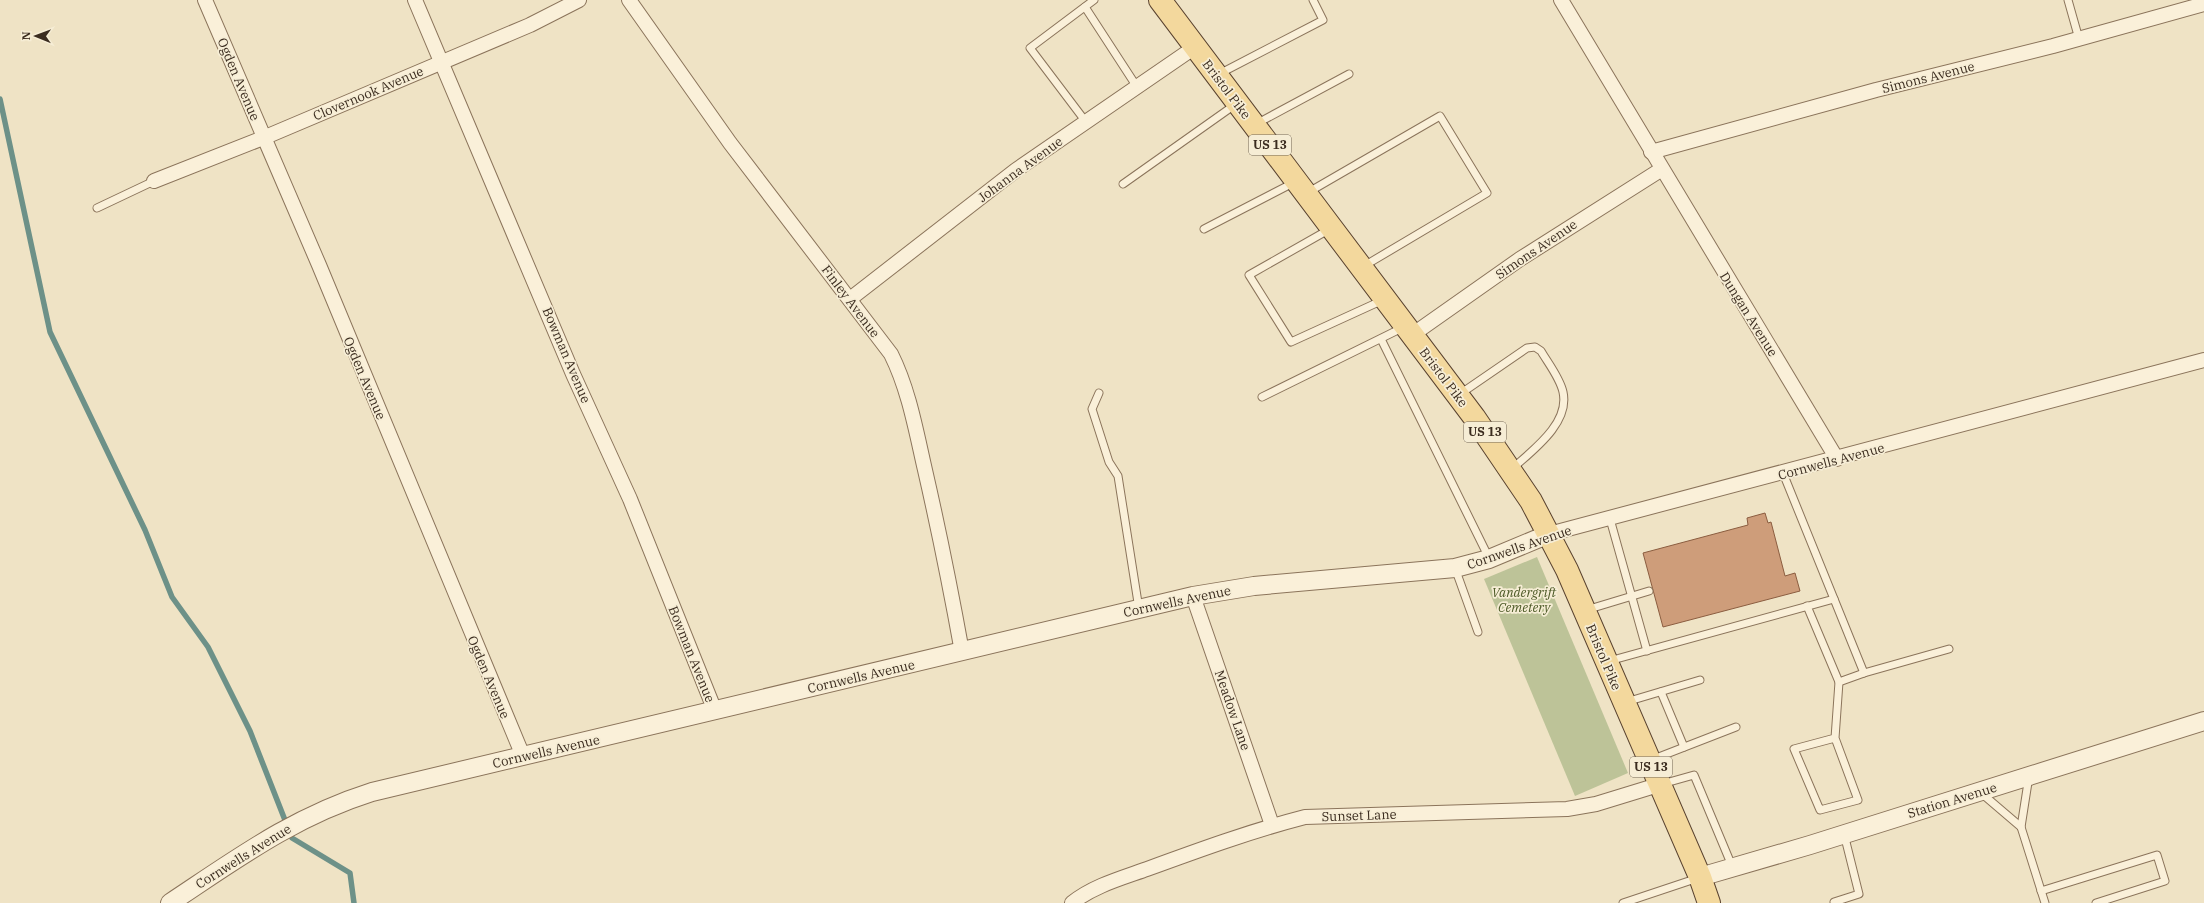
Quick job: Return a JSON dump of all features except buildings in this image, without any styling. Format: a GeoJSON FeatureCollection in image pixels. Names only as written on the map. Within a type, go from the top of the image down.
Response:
{"type":"FeatureCollection","features":[{"type":"Feature","properties":{"kind":"main road","name":"Bristol Pike"},"geometry":{"type":"LineString","coordinates":[[1165,2],[1195,47],[1458,395],[1511,470],[1549,534],[1584,610],[1658,785],[1700,877],[1709,903]]}},
{"type":"Feature","properties":{"kind":"street","name":"Ogden Avenue"},"geometry":{"type":"LineString","coordinates":[[205,0],[263,138],[319,265],[523,756]]}},
{"type":"Feature","properties":{"kind":"street","name":"Bowman Avenue"},"geometry":{"type":"LineString","coordinates":[[415,0],[486,164],[573,374],[630,499],[715,711]]}},
{"type":"Feature","properties":{"kind":"street","name":"Clovernook Avenue"},"geometry":{"type":"LineString","coordinates":[[154,181],[263,138],[530,24],[579,0]]}},
{"type":"Feature","properties":{"kind":"street","name":"Finley Avenue"},"geometry":{"type":"LineString","coordinates":[[629,0],[730,143],[891,354],[901,373],[912,409],[944,556],[962,652]]}},
{"type":"Feature","properties":{"kind":"street"},"geometry":{"type":"LineString","coordinates":[[1561,0],[1651,152]]}},
{"type":"Feature","properties":{"kind":"street","name":"Simons Avenue"},"geometry":{"type":"LineString","coordinates":[[1651,152],[1876,90],[2079,39],[2204,4]]}},
{"type":"Feature","properties":{"kind":"street","name":"Johanna Avenue"},"geometry":{"type":"LineString","coordinates":[[850,299],[1016,170],[1195,47]]}},
{"type":"Feature","properties":{"kind":"street","name":"Dungan Avenue"},"geometry":{"type":"LineString","coordinates":[[1651,152],[1836,459]]}},
{"type":"Feature","properties":{"kind":"street","name":"Simons Avenue"},"geometry":{"type":"LineString","coordinates":[[1409,330],[1662,169]]}},
{"type":"Feature","properties":{"kind":"street","name":"Cornwells Avenue"},"geometry":{"type":"LineString","coordinates":[[170,903],[287,827],[338,803],[372,792],[1194,596],[1254,586],[1455,568],[1489,559],[1549,534],[2204,360]]}},
{"type":"Feature","properties":{"kind":"street","name":"Meadow Lane"},"geometry":{"type":"LineString","coordinates":[[1194,596],[1272,826]]}},
{"type":"Feature","properties":{"kind":"street","name":"Station Avenue"},"geometry":{"type":"LineString","coordinates":[[1700,877],[1844,834],[2204,721]]}},
{"type":"Feature","properties":{"kind":"street","name":"Sunset Lane"},"geometry":{"type":"LineString","coordinates":[[1072,903],[1101,886],[1205,848],[1272,826],[1312,817],[1581,807],[1658,785]]}},
{"type":"Feature","properties":{"kind":"lane"},"geometry":{"type":"LineString","coordinates":[[1086,122],[1030,48],[1094,0]]}},
{"type":"Feature","properties":{"kind":"lane"},"geometry":{"type":"LineString","coordinates":[[1217,75],[1323,20],[1313,0]]}},
{"type":"Feature","properties":{"kind":"lane"},"geometry":{"type":"LineString","coordinates":[[2068,0],[2079,39]]}},
{"type":"Feature","properties":{"kind":"lane"},"geometry":{"type":"LineString","coordinates":[[1085,7],[1137,87]]}},
{"type":"Feature","properties":{"kind":"lane"},"geometry":{"type":"LineString","coordinates":[[1255,125],[1350,74]]}},
{"type":"Feature","properties":{"kind":"lane"},"geometry":{"type":"LineString","coordinates":[[1123,184],[1238,103]]}},
{"type":"Feature","properties":{"kind":"lane"},"geometry":{"type":"LineString","coordinates":[[1204,229],[1302,188],[1440,116],[1487,193],[1362,267]]}},
{"type":"Feature","properties":{"kind":"lane"},"geometry":{"type":"LineString","coordinates":[[98,208],[154,181]]}},
{"type":"Feature","properties":{"kind":"lane"},"geometry":{"type":"LineString","coordinates":[[1332,228],[1249,275],[1291,342],[1386,299]]}},
{"type":"Feature","properties":{"kind":"lane"},"geometry":{"type":"LineString","coordinates":[[1262,397],[1381,339],[1409,330]]}},
{"type":"Feature","properties":{"kind":"lane"},"geometry":{"type":"LineString","coordinates":[[1381,339],[1489,559]]}},
{"type":"Feature","properties":{"kind":"lane"},"geometry":{"type":"LineString","coordinates":[[1458,395],[1527,348],[1535,347],[1541,351],[1563,391],[1564,402],[1560,419],[1536,447],[1511,470]]}},
{"type":"Feature","properties":{"kind":"lane"},"geometry":{"type":"LineString","coordinates":[[1099,393],[1092,409],[1109,462],[1118,476],[1139,609]]}},
{"type":"Feature","properties":{"kind":"lane"},"geometry":{"type":"LineString","coordinates":[[1782,473],[1864,673]]}},
{"type":"Feature","properties":{"kind":"lane"},"geometry":{"type":"LineString","coordinates":[[1610,519],[1647,651]]}},
{"type":"Feature","properties":{"kind":"lane"},"geometry":{"type":"LineString","coordinates":[[1455,568],[1478,632]]}},
{"type":"Feature","properties":{"kind":"lane"},"geometry":{"type":"LineString","coordinates":[[1584,610],[1650,591]]}},
{"type":"Feature","properties":{"kind":"lane"},"geometry":{"type":"LineString","coordinates":[[1606,662],[1834,599]]}},
{"type":"Feature","properties":{"kind":"lane"},"geometry":{"type":"LineString","coordinates":[[1807,606],[1839,682],[1835,738],[1858,800],[1820,810],[1794,749],[1835,738]]}},
{"type":"Feature","properties":{"kind":"lane"},"geometry":{"type":"LineString","coordinates":[[1839,682],[1864,673],[1949,649]]}},
{"type":"Feature","properties":{"kind":"lane"},"geometry":{"type":"LineString","coordinates":[[1624,703],[1700,680]]}},
{"type":"Feature","properties":{"kind":"lane"},"geometry":{"type":"LineString","coordinates":[[1661,692],[1684,747]]}},
{"type":"Feature","properties":{"kind":"lane"},"geometry":{"type":"LineString","coordinates":[[1649,761],[1736,727]]}},
{"type":"Feature","properties":{"kind":"lane"},"geometry":{"type":"LineString","coordinates":[[1658,785],[1694,775],[1733,867]]}},
{"type":"Feature","properties":{"kind":"lane"},"geometry":{"type":"LineString","coordinates":[[2029,776],[2021,827],[2045,903]]}},
{"type":"Feature","properties":{"kind":"lane"},"geometry":{"type":"LineString","coordinates":[[1979,792],[2021,827]]}},
{"type":"Feature","properties":{"kind":"lane"},"geometry":{"type":"LineString","coordinates":[[1834,902],[1859,894],[1844,834]]}},
{"type":"Feature","properties":{"kind":"lane"},"geometry":{"type":"LineString","coordinates":[[2041,891],[2158,855],[2165,881],[2096,903]]}},
{"type":"Feature","properties":{"kind":"lane"},"geometry":{"type":"LineString","coordinates":[[1623,903],[1700,877]]}},
{"type":"Feature","properties":{"kind":"green space","name":"Vandergrift Cemetery"},"geometry":{"type":"Polygon","coordinates":[[[1537,557],[1628,773],[1575,796],[1484,579],[1537,557]]]}},
{"type":"Feature","properties":{"kind":"waterway"},"geometry":{"type":"LineString","coordinates":[[0,99],[50,332],[145,530],[172,597],[208,647],[250,731],[292,838],[350,873],[354,903]]}}]}
